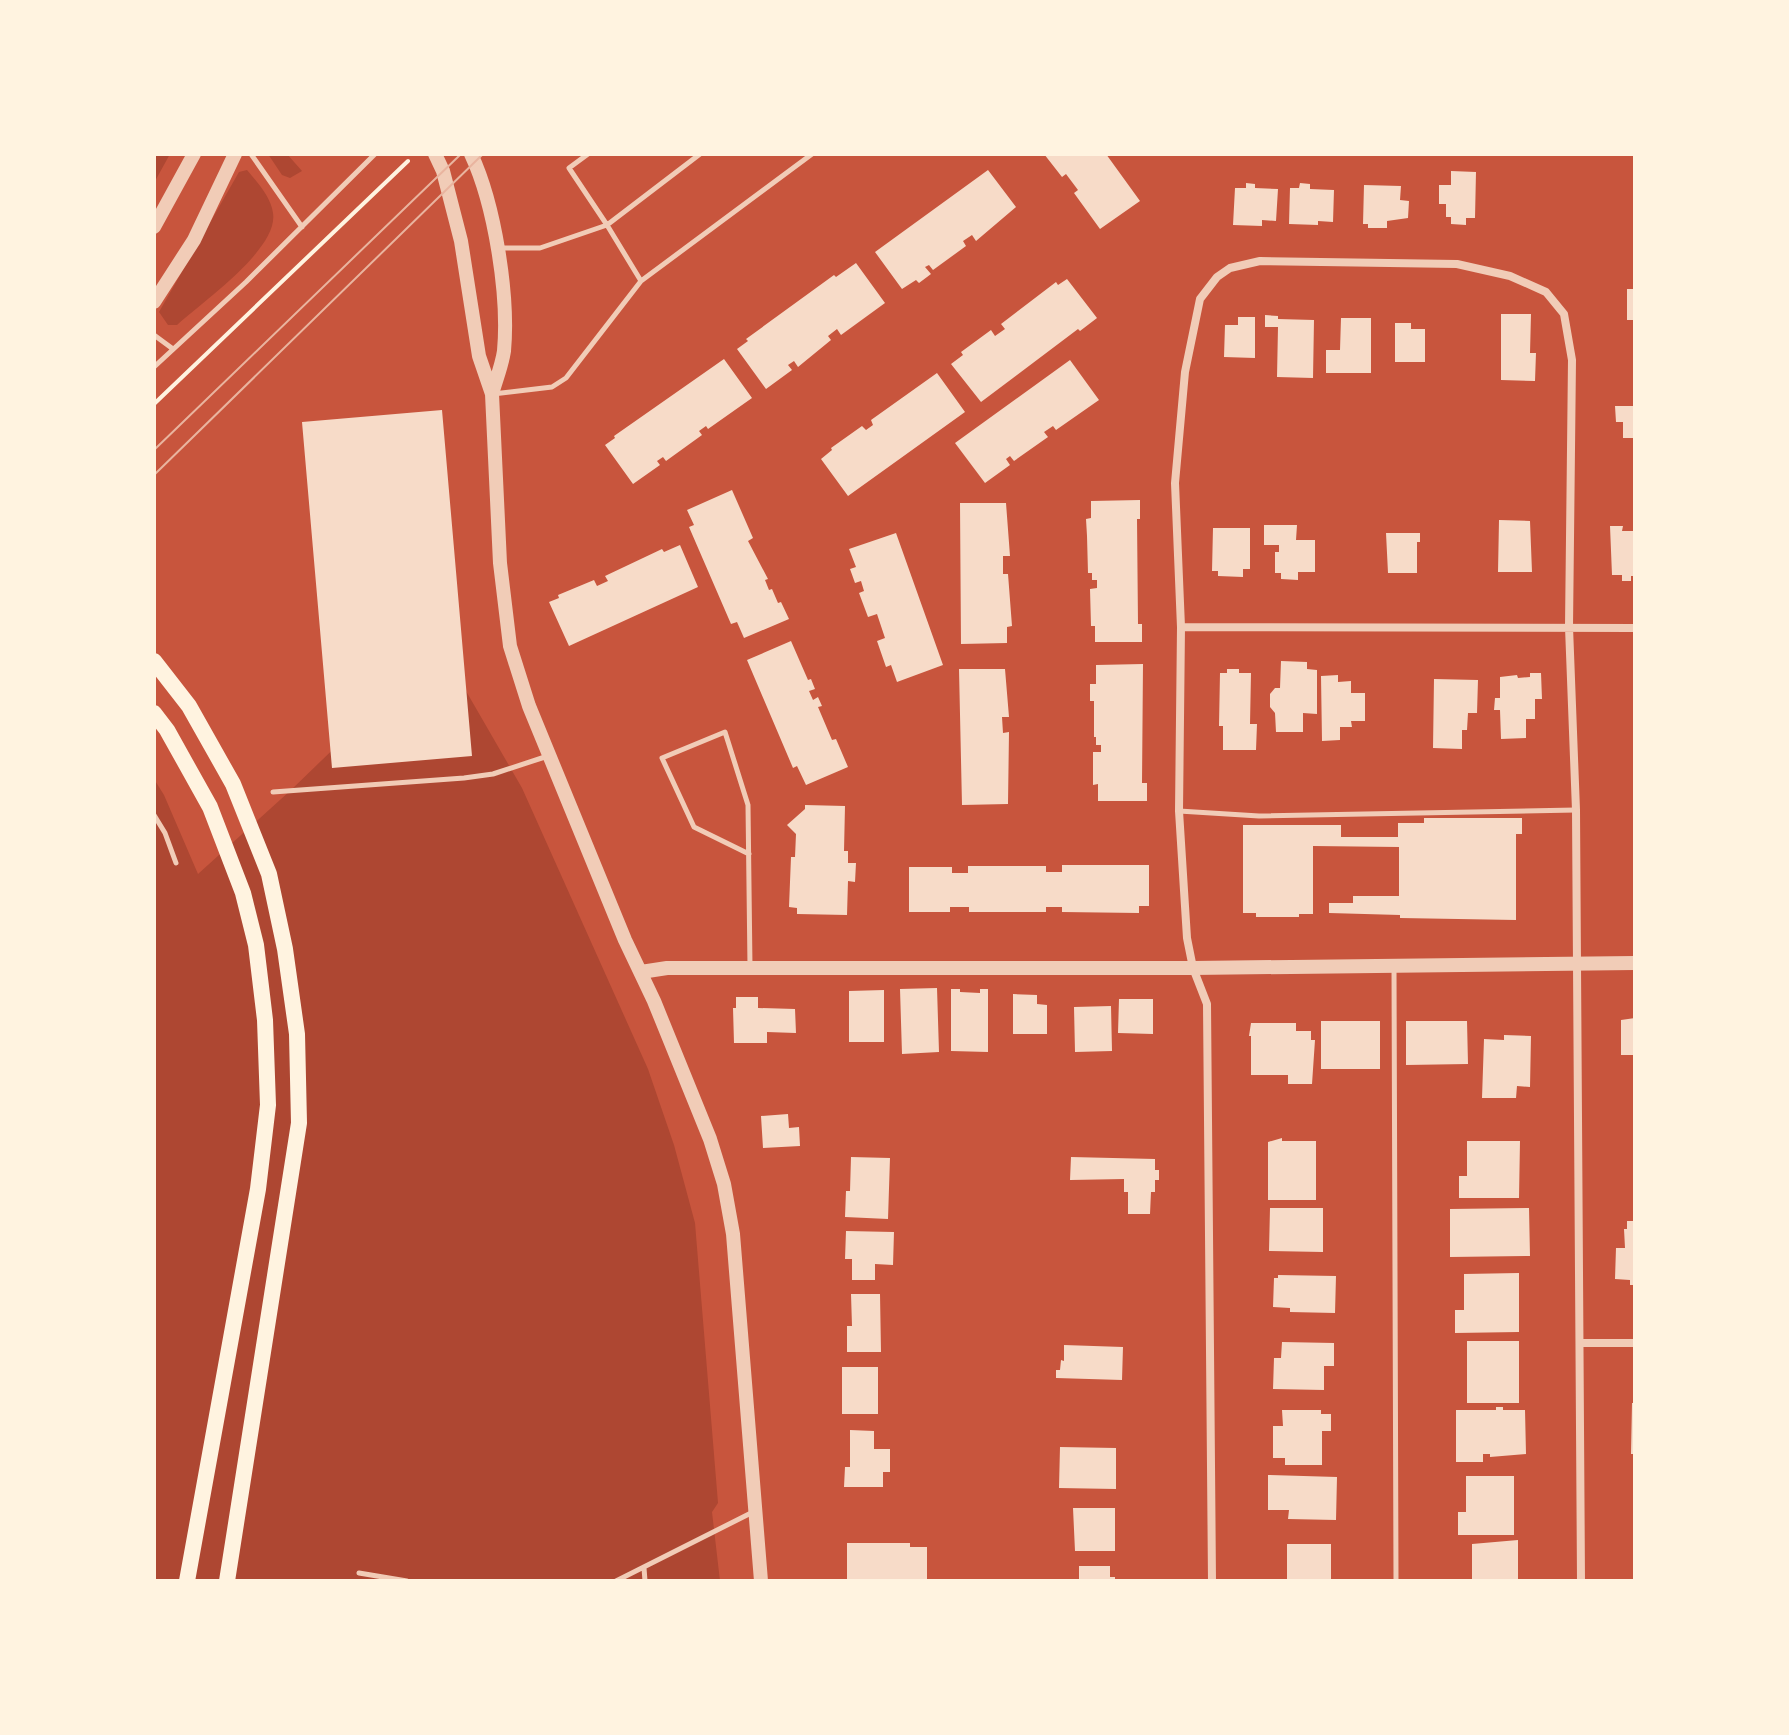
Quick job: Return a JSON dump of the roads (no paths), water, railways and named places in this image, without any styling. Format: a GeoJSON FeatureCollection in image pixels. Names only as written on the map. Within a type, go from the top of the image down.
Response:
{"type":"FeatureCollection","features":[{"type":"Feature","properties":{"kind":"main road"},"geometry":{"type":"LineString","coordinates":[[154,661],[189,706],[233,784],[269,874],[285,949],[297,1034],[299,1123],[227,1581]]}},
{"type":"Feature","properties":{"kind":"main road"},"geometry":{"type":"LineString","coordinates":[[154,713],[167,730],[210,807],[243,893],[256,945],[265,1020],[268,1105],[258,1189],[187,1581]]}},
{"type":"Feature","properties":{"kind":"street"},"geometry":{"type":"LineString","coordinates":[[154,227],[194,154]]}},
{"type":"Feature","properties":{"kind":"street"},"geometry":{"type":"LineString","coordinates":[[154,302],[194,240],[235,154]]}},
{"type":"Feature","properties":{"kind":"street"},"geometry":{"type":"LineString","coordinates":[[435,154],[443,171],[461,241],[479,356],[492,394],[500,563],[510,646],[529,706],[710,1139],[724,1184],[733,1234],[761,1581]]}},
{"type":"Feature","properties":{"kind":"street"},"geometry":{"type":"LineString","coordinates":[[471,154],[486,192],[505,303],[504,354],[492,394]]}},
{"type":"Feature","properties":{"kind":"street"},"geometry":{"type":"LineString","coordinates":[[1212,1581],[1207,1004],[1193,968],[1187,938],[1179,811],[1181,627],[1175,483],[1185,372],[1200,299],[1217,277],[1230,268],[1260,261],[1457,264],[1510,276],[1546,292],[1564,314],[1572,360],[1569,627],[1576,810],[1581,1581]]}},
{"type":"Feature","properties":{"kind":"street"},"geometry":{"type":"LineString","coordinates":[[1181,627],[1635,628]]}},
{"type":"Feature","properties":{"kind":"street"},"geometry":{"type":"LineString","coordinates":[[641,972],[667,968],[1193,968],[1635,963]]}},
{"type":"Feature","properties":{"kind":"street"},"geometry":{"type":"LineString","coordinates":[[1580,1343],[1635,1343]]}},
{"type":"Feature","properties":{"kind":"lane"},"geometry":{"type":"LineString","coordinates":[[251,154],[302,227]]}},
{"type":"Feature","properties":{"kind":"lane"},"geometry":{"type":"LineString","coordinates":[[154,367],[227,301],[375,154]]}},
{"type":"Feature","properties":{"kind":"lane"},"geometry":{"type":"LineString","coordinates":[[588,154],[569,168],[641,281]]}},
{"type":"Feature","properties":{"kind":"lane"},"geometry":{"type":"LineString","coordinates":[[496,248],[540,248],[607,225],[700,154]]}},
{"type":"Feature","properties":{"kind":"lane"},"geometry":{"type":"LineString","coordinates":[[492,394],[552,387],[566,378],[641,281],[812,154]]}},
{"type":"Feature","properties":{"kind":"lane"},"geometry":{"type":"LineString","coordinates":[[154,335],[173,349]]}},
{"type":"Feature","properties":{"kind":"lane"},"geometry":{"type":"LineString","coordinates":[[749,854],[694,827],[662,758],[725,732],[748,805],[749,854],[751,968]]}},
{"type":"Feature","properties":{"kind":"lane"},"geometry":{"type":"LineString","coordinates":[[273,792],[464,778],[493,774],[549,755]]}},
{"type":"Feature","properties":{"kind":"lane"},"geometry":{"type":"LineString","coordinates":[[1179,811],[1259,816],[1576,810]]}},
{"type":"Feature","properties":{"kind":"lane"},"geometry":{"type":"LineString","coordinates":[[154,815],[165,833],[176,863]]}},
{"type":"Feature","properties":{"kind":"lane"},"geometry":{"type":"LineString","coordinates":[[1394,965],[1396,1581]]}},
{"type":"Feature","properties":{"kind":"lane"},"geometry":{"type":"LineString","coordinates":[[616,1581],[755,1511]]}},
{"type":"Feature","properties":{"kind":"lane"},"geometry":{"type":"LineString","coordinates":[[644,1568],[645,1581]]}},
{"type":"Feature","properties":{"kind":"lane"},"geometry":{"type":"LineString","coordinates":[[359,1573],[407,1581]]}},
{"type":"Feature","properties":{"kind":"tram line"},"geometry":{"type":"LineString","coordinates":[[154,450],[461,154]]}},
{"type":"Feature","properties":{"kind":"tram line"},"geometry":{"type":"LineString","coordinates":[[154,475],[483,154]]}}]}
